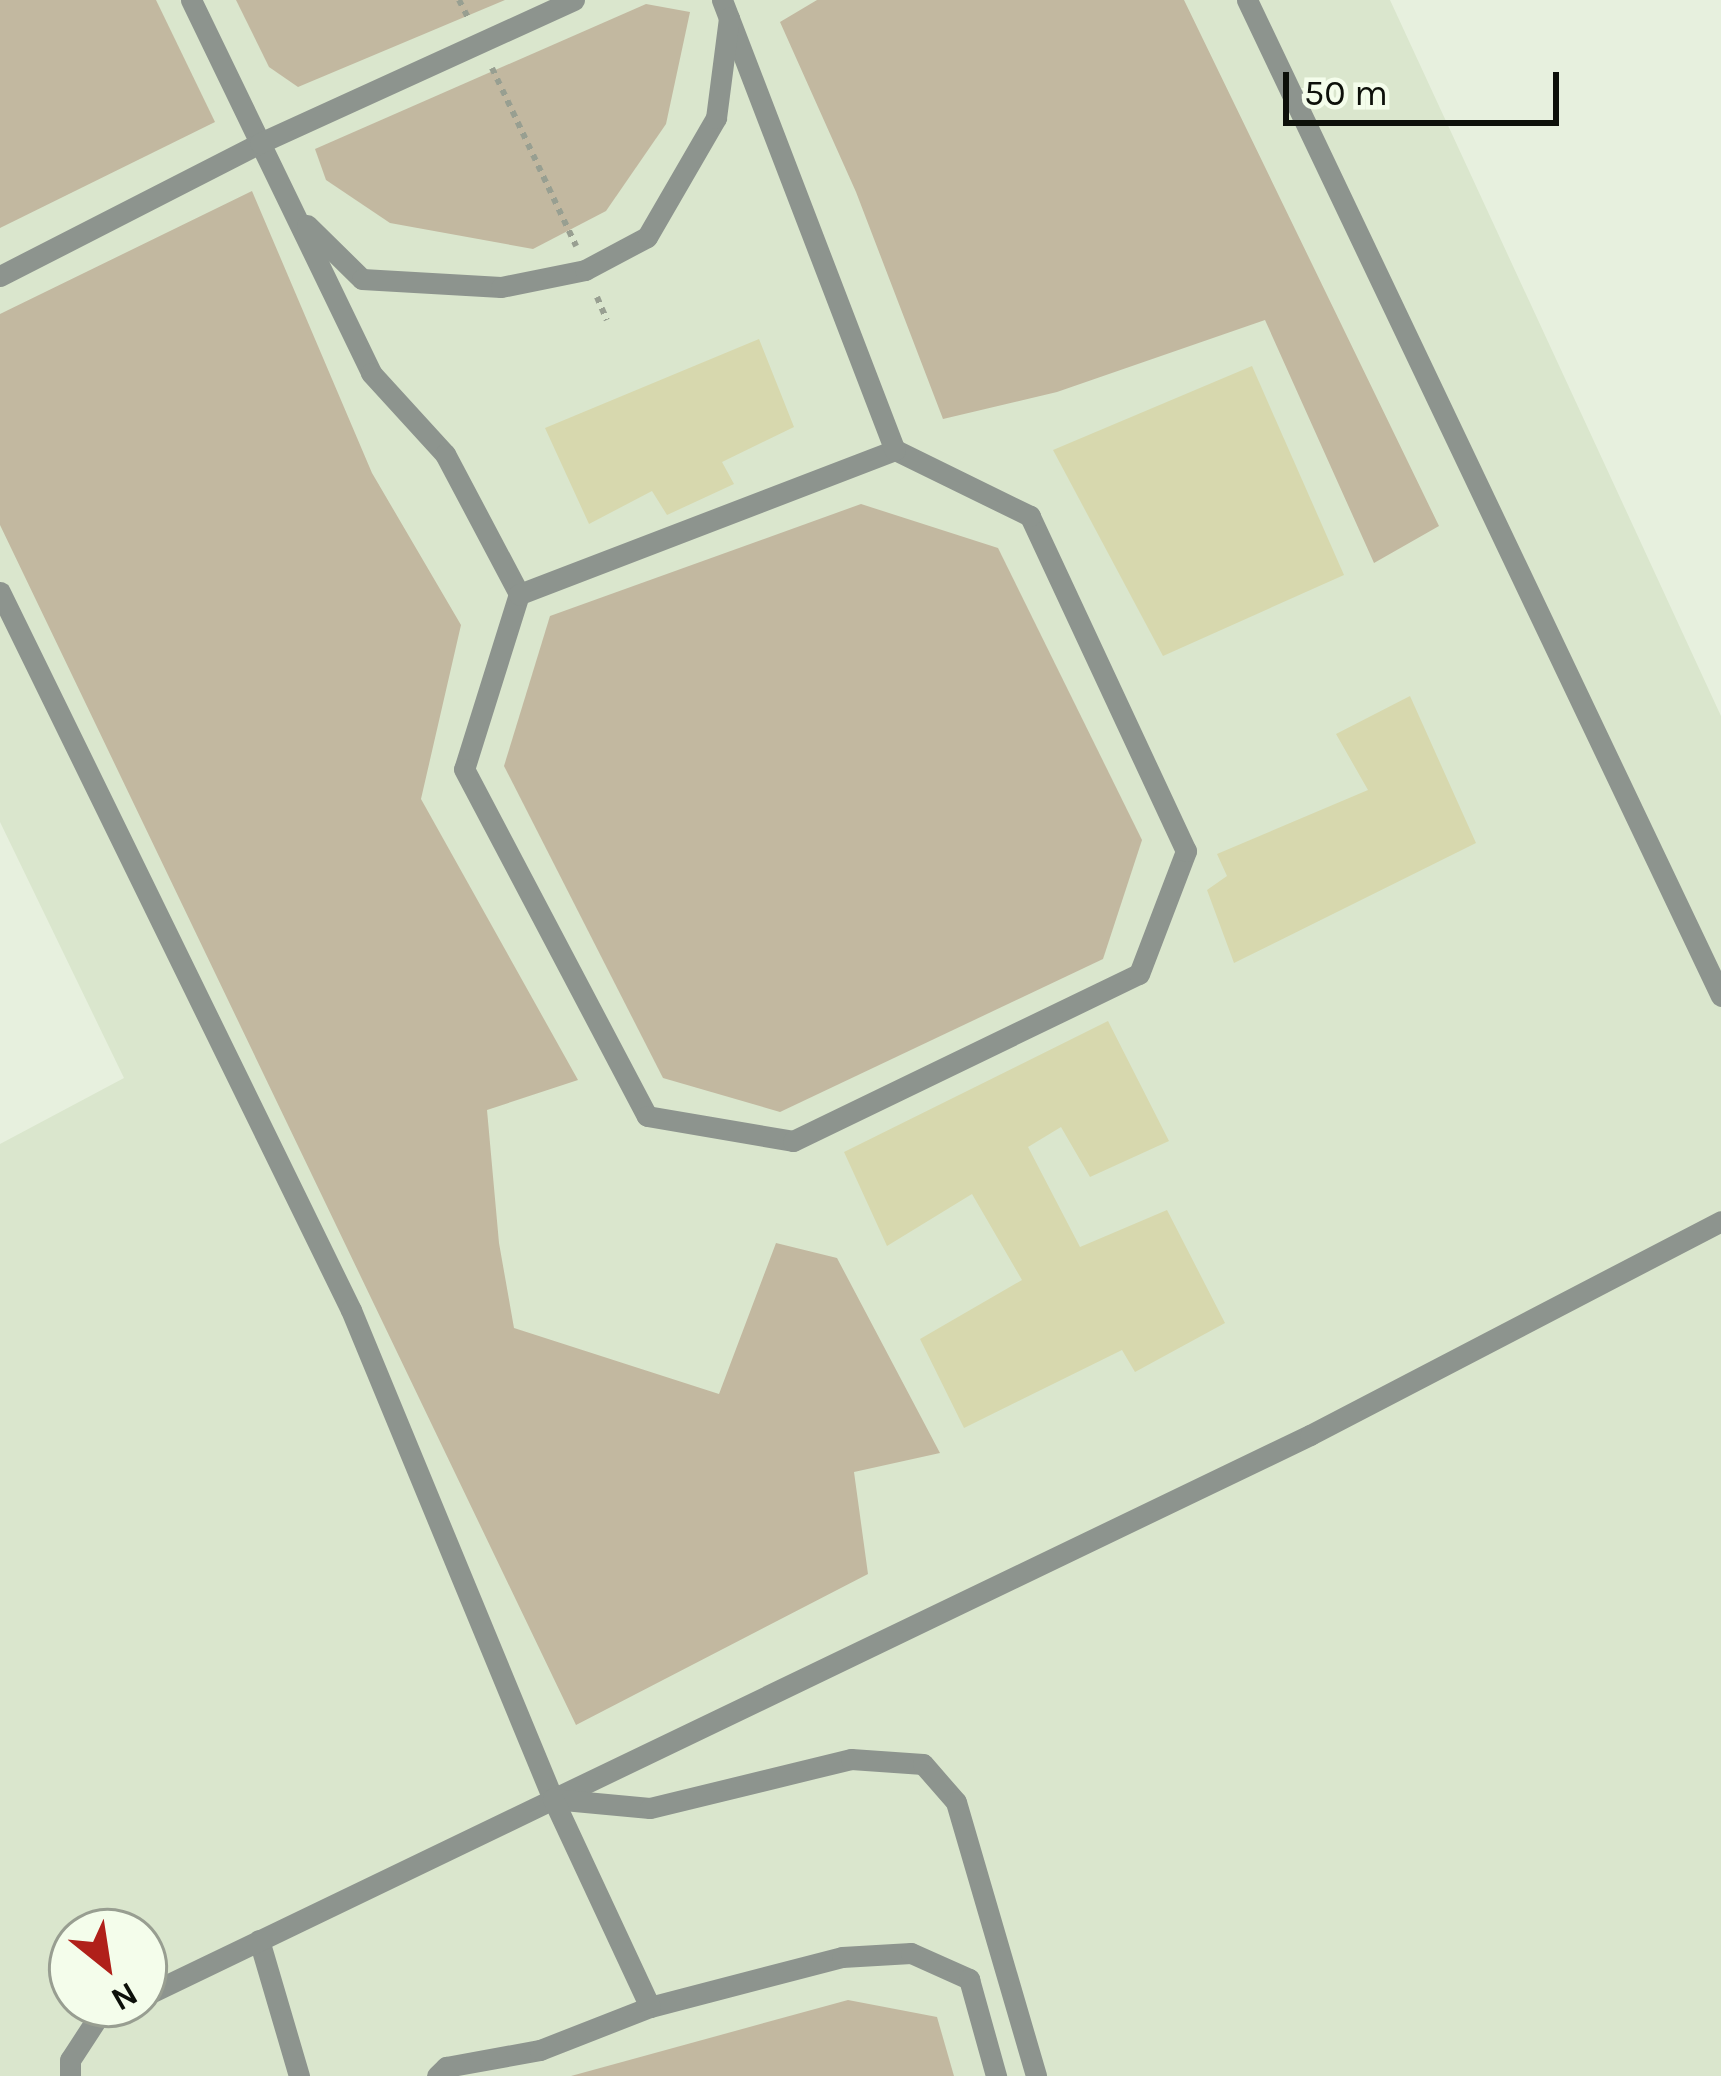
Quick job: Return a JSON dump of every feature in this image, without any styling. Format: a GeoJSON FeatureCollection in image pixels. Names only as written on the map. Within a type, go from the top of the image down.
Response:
{"type":"FeatureCollection","features":[{"type":"Feature","properties":{"kind":"lane"},"geometry":{"type":"LineString","coordinates":[[191,0],[370,373],[445,454],[519,594],[464,769],[647,1116],[793,1141],[1139,974],[1186,851],[1030,516],[895,450],[726,9]]}},
{"type":"Feature","properties":{"kind":"lane"},"geometry":{"type":"LineString","coordinates":[[0,276],[260,142],[574,0]]}},
{"type":"Feature","properties":{"kind":"lane"},"geometry":{"type":"LineString","coordinates":[[1247,0],[1721,996]]}},
{"type":"Feature","properties":{"kind":"lane"},"geometry":{"type":"LineString","coordinates":[[293,212],[362,279],[501,287],[585,270],[647,237],[716,118],[726,9]]}},
{"type":"Feature","properties":{"kind":"lane"},"geometry":{"type":"LineString","coordinates":[[519,594],[895,450]]}},
{"type":"Feature","properties":{"kind":"lane"},"geometry":{"type":"LineString","coordinates":[[0,592],[351,1310],[553,1799],[650,2007]]}},
{"type":"Feature","properties":{"kind":"lane"},"geometry":{"type":"LineString","coordinates":[[168,1984],[1310,1435],[1721,1220]]}},
{"type":"Feature","properties":{"kind":"lane"},"geometry":{"type":"LineString","coordinates":[[553,1799],[650,1808],[851,1759],[923,1764],[956,1802],[1036,2076]]}},
{"type":"Feature","properties":{"kind":"lane"},"geometry":{"type":"LineString","coordinates":[[260,1940],[299,2076]]}},
{"type":"Feature","properties":{"kind":"lane"},"geometry":{"type":"LineString","coordinates":[[437,2076],[446,2067],[540,2050],[650,2007],[842,1957],[910,1953],[969,1979],[996,2076]]}},
{"type":"Feature","properties":{"kind":"lane"},"geometry":{"type":"LineString","coordinates":[[70,2076],[70,2060],[91,2028]]}},
{"type":"Feature","properties":{"kind":"path"},"geometry":{"type":"LineString","coordinates":[[459,0],[469,20]]}},
{"type":"Feature","properties":{"kind":"path"},"geometry":{"type":"LineString","coordinates":[[488,61],[607,320]]}},
{"type":"Feature","properties":{"kind":"shaded area"},"geometry":{"type":"Polygon","coordinates":[[[0,0],[1390,0],[1721,716],[1721,2076],[0,2076],[0,1144],[124,1078],[0,822],[0,0]]]}},
{"type":"Feature","properties":{"kind":"shaded area"},"geometry":{"type":"Polygon","coordinates":[[[0,0],[156,0],[215,122],[0,228],[0,0]]]}},
{"type":"Feature","properties":{"kind":"shaded area"},"geometry":{"type":"Polygon","coordinates":[[[236,0],[505,0],[298,87],[269,67],[236,0]]]}},
{"type":"Feature","properties":{"kind":"shaded area"},"geometry":{"type":"Polygon","coordinates":[[[817,0],[1184,0],[1439,526],[1374,563],[1265,320],[1057,392],[943,419],[856,192],[780,22],[817,0]]]}},
{"type":"Feature","properties":{"kind":"shaded area"},"geometry":{"type":"Polygon","coordinates":[[[646,4],[690,12],[666,124],[606,211],[533,249],[390,223],[326,180],[315,149],[646,4]]]}},
{"type":"Feature","properties":{"kind":"shaded area"},"geometry":{"type":"Polygon","coordinates":[[[252,191],[372,473],[461,625],[421,799],[578,1080],[487,1110],[499,1243],[514,1328],[719,1394],[776,1243],[837,1258],[940,1453],[854,1472],[868,1574],[576,1725],[0,525],[0,314],[252,191]]]}},
{"type":"Feature","properties":{"kind":"shaded area"},"geometry":{"type":"Polygon","coordinates":[[[861,504],[998,548],[1142,840],[1103,959],[780,1112],[663,1078],[504,766],[550,616],[861,504]]]}},
{"type":"Feature","properties":{"kind":"shaded area"},"geometry":{"type":"Polygon","coordinates":[[[848,2000],[937,2017],[954,2076],[571,2076],[848,2000]]]}},
{"type":"Feature","properties":{"kind":"building"},"geometry":{"type":"Polygon","coordinates":[[[759,339],[794,427],[722,462],[734,484],[667,515],[652,491],[589,524],[545,428],[759,339]]]}},
{"type":"Feature","properties":{"kind":"building"},"geometry":{"type":"Polygon","coordinates":[[[1252,366],[1344,575],[1163,656],[1053,450],[1252,366]]]}},
{"type":"Feature","properties":{"kind":"building"},"geometry":{"type":"Polygon","coordinates":[[[1410,696],[1476,843],[1234,963],[1207,890],[1227,876],[1217,854],[1368,790],[1336,734],[1410,696]]]}},
{"type":"Feature","properties":{"kind":"building"},"geometry":{"type":"Polygon","coordinates":[[[1108,1021],[1169,1141],[1090,1177],[1061,1127],[1028,1147],[1080,1247],[1167,1210],[1225,1323],[1135,1372],[1122,1350],[964,1428],[920,1339],[1022,1280],[972,1194],[887,1246],[844,1152],[1108,1021]]]}}]}
